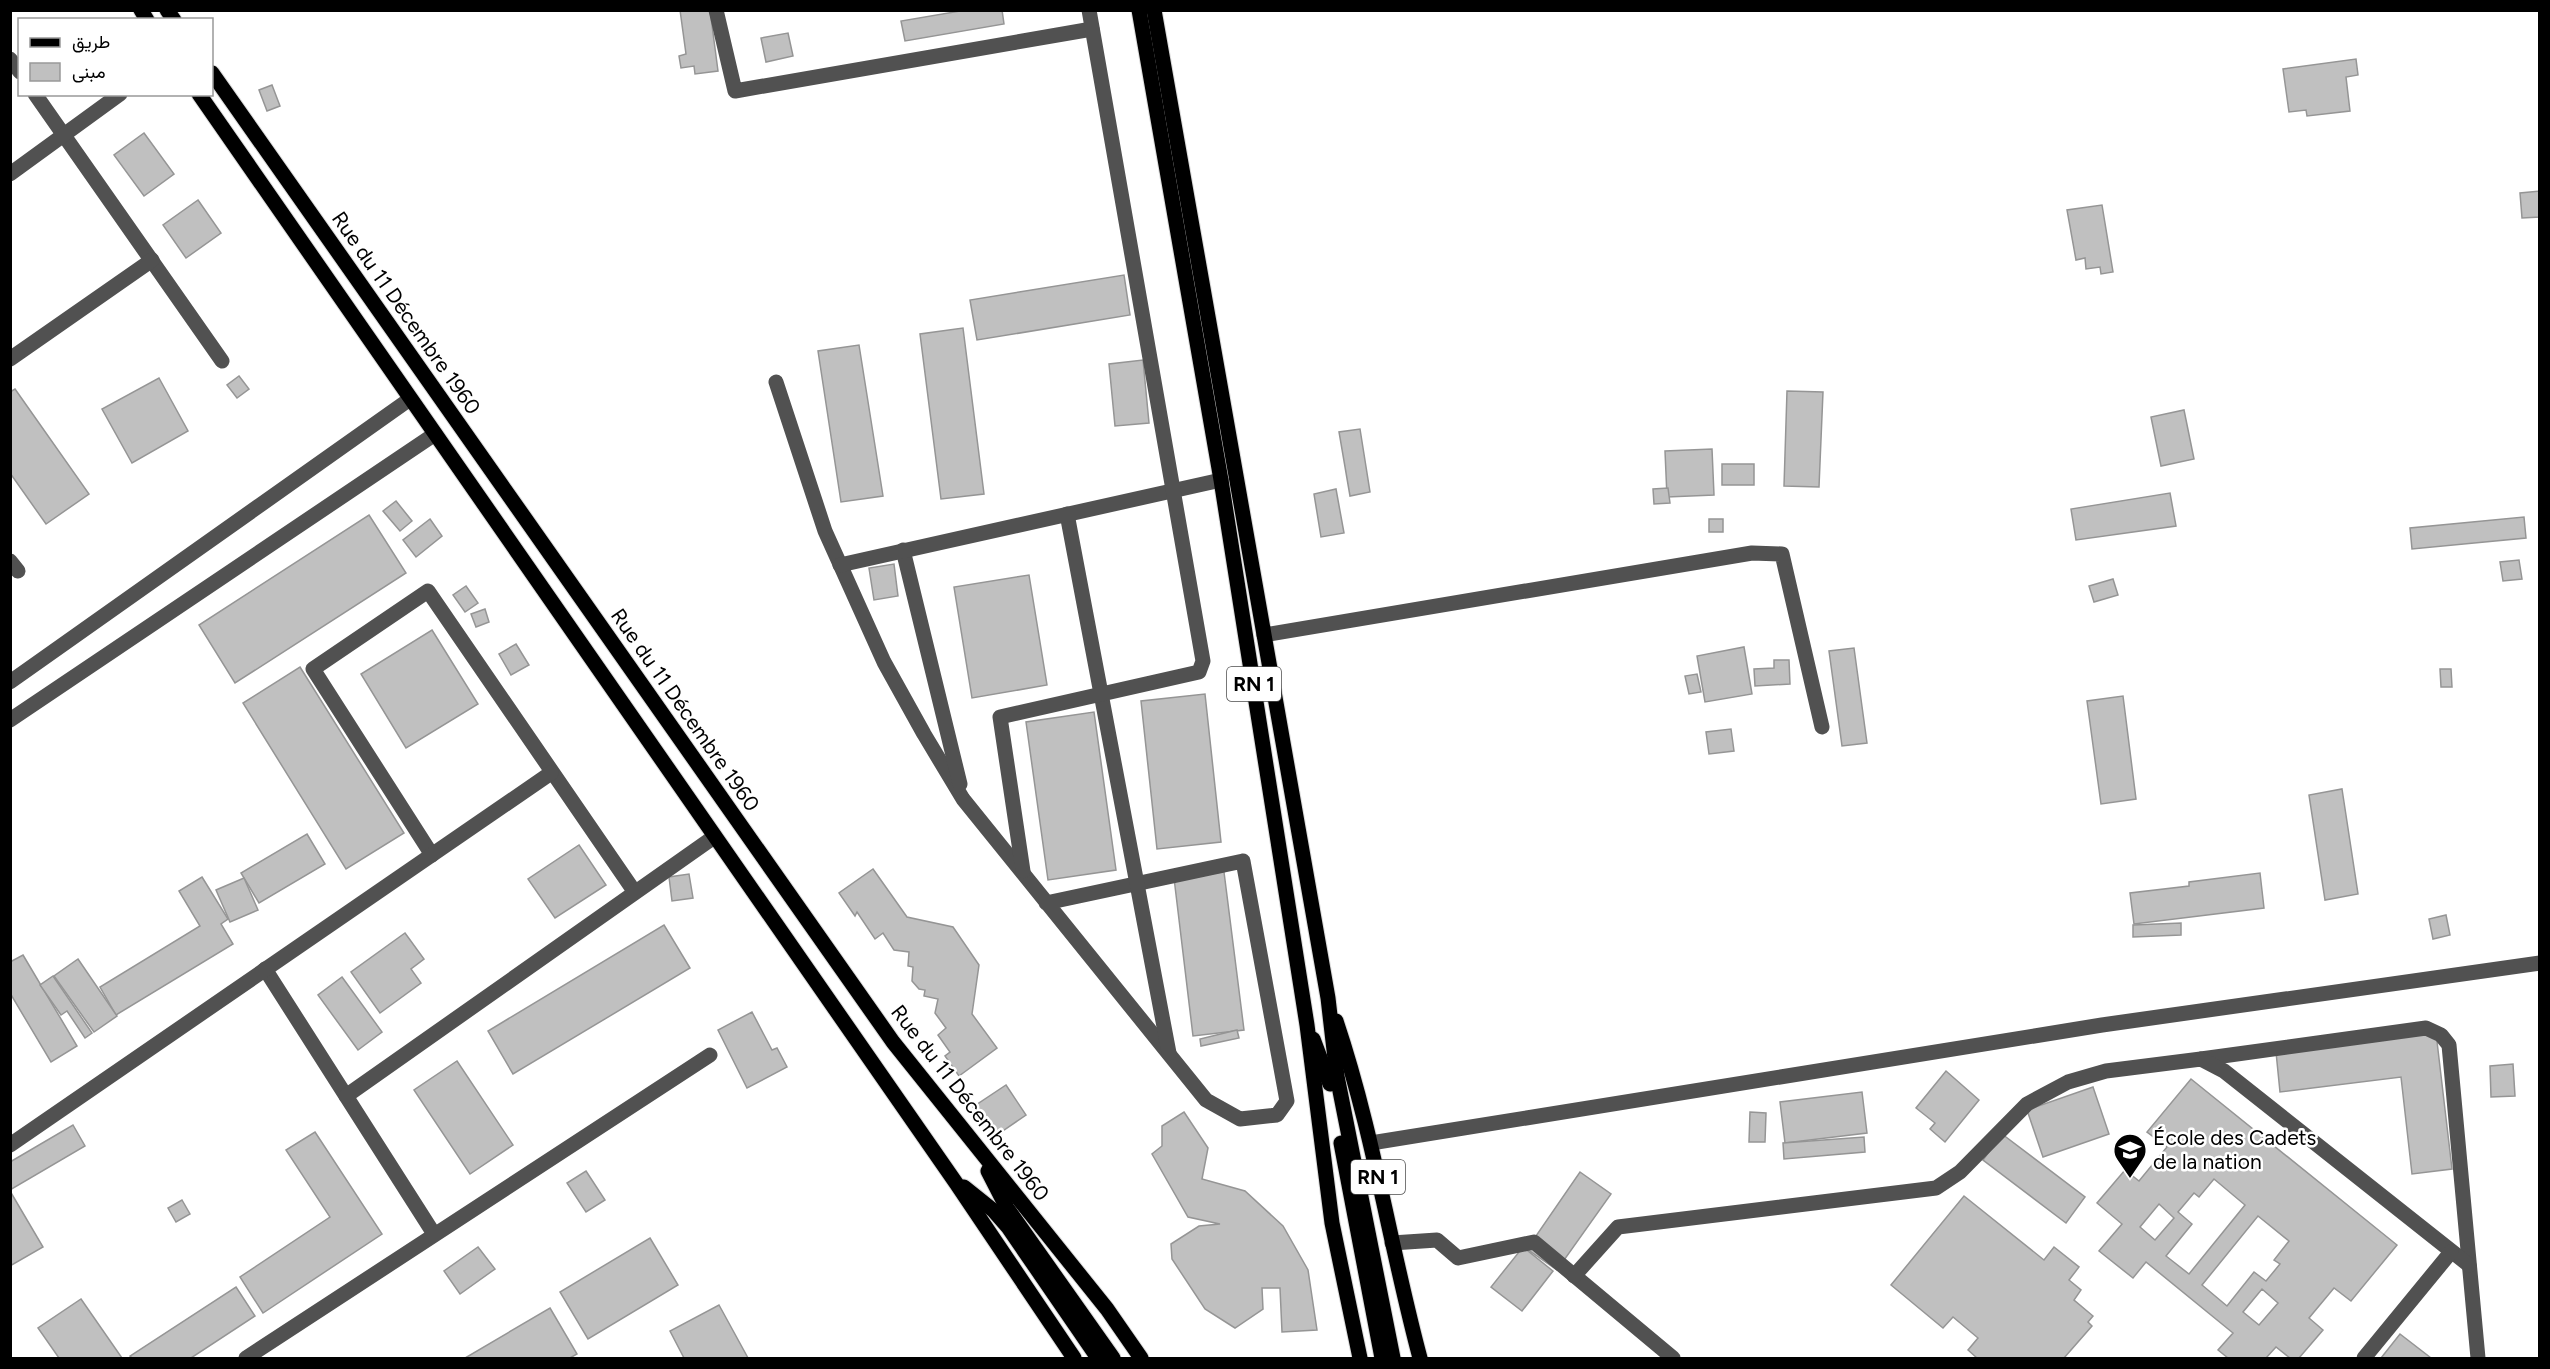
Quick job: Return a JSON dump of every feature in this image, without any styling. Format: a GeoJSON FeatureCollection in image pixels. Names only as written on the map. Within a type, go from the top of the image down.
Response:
{"type":"FeatureCollection","features":[{"type":"Feature","properties":{"kind":"main road","name":"RN 1"},"geometry":{"type":"LineString","coordinates":[[1139,10],[1221,480],[1307,1025],[1322,1159],[1332,1223],[1360,1359]]}},
{"type":"Feature","properties":{"kind":"main road","name":"RN 1"},"geometry":{"type":"LineString","coordinates":[[1154,10],[1328,998],[1355,1077],[1420,1359]]}},
{"type":"Feature","properties":{"kind":"main road","name":"Rue du 11 Décembre 1960"},"geometry":{"type":"LineString","coordinates":[[213,74],[893,1042],[1107,1309],[1142,1359]]}},
{"type":"Feature","properties":{"kind":"main road"},"geometry":{"type":"LineString","coordinates":[[200,96],[956,1183],[1074,1359]]}},
{"type":"Feature","properties":{"kind":"main road"},"geometry":{"type":"LineString","coordinates":[[1328,998],[1335,1066],[1393,1359]]}},
{"type":"Feature","properties":{"kind":"main road"},"geometry":{"type":"LineString","coordinates":[[1307,1025],[1332,1088],[1382,1359]]}},
{"type":"Feature","properties":{"kind":"main road"},"geometry":{"type":"LineString","coordinates":[[981,1152],[1007,1208],[1113,1359]]}},
{"type":"Feature","properties":{"kind":"main road"},"geometry":{"type":"LineString","coordinates":[[956,1183],[978,1198],[1008,1227],[1098,1359]]}},
{"type":"Feature","properties":{"kind":"lane"},"geometry":{"type":"LineString","coordinates":[[716,10],[735,91],[1092,29]]}},
{"type":"Feature","properties":{"kind":"lane"},"geometry":{"type":"LineString","coordinates":[[1023,874],[1000,717],[1199,672],[1203,661],[1089,10]]}},
{"type":"Feature","properties":{"kind":"lane"},"geometry":{"type":"LineString","coordinates":[[36,96],[222,361]]}},
{"type":"Feature","properties":{"kind":"lane"},"geometry":{"type":"LineString","coordinates":[[10,174],[117,96]]}},
{"type":"Feature","properties":{"kind":"lane"},"geometry":{"type":"LineString","coordinates":[[10,359],[152,260]]}},
{"type":"Feature","properties":{"kind":"lane"},"geometry":{"type":"LineString","coordinates":[[776,382],[825,531],[840,565],[884,662],[963,799],[1046,903],[1169,1056],[1206,1100],[1240,1119],[1277,1115],[1287,1101],[1243,861],[1046,903]]}},
{"type":"Feature","properties":{"kind":"lane"},"geometry":{"type":"LineString","coordinates":[[10,681],[410,399]]}},
{"type":"Feature","properties":{"kind":"lane"},"geometry":{"type":"LineString","coordinates":[[10,720],[435,434]]}},
{"type":"Feature","properties":{"kind":"lane"},"geometry":{"type":"LineString","coordinates":[[840,565],[1221,480]]}},
{"type":"Feature","properties":{"kind":"lane"},"geometry":{"type":"LineString","coordinates":[[1067,514],[1169,1056]]}},
{"type":"Feature","properties":{"kind":"lane"},"geometry":{"type":"LineString","coordinates":[[903,550],[963,799]]}},
{"type":"Feature","properties":{"kind":"lane"},"geometry":{"type":"LineString","coordinates":[[1264,635],[1752,553],[1782,554],[1822,727]]}},
{"type":"Feature","properties":{"kind":"lane"},"geometry":{"type":"LineString","coordinates":[[432,855],[313,669],[428,591],[634,891]]}},
{"type":"Feature","properties":{"kind":"lane"},"geometry":{"type":"LineString","coordinates":[[10,1145],[551,773]]}},
{"type":"Feature","properties":{"kind":"lane"},"geometry":{"type":"LineString","coordinates":[[346,1096],[634,891],[714,837]]}},
{"type":"Feature","properties":{"kind":"lane"},"geometry":{"type":"LineString","coordinates":[[1371,1143],[2102,1025],[2540,963]]}},
{"type":"Feature","properties":{"kind":"lane"},"geometry":{"type":"LineString","coordinates":[[265,969],[434,1234]]}},
{"type":"Feature","properties":{"kind":"lane"},"geometry":{"type":"LineString","coordinates":[[1574,1276],[1618,1227],[1936,1188],[1960,1172],[2027,1104],[2068,1082],[2106,1071],[2426,1028],[2441,1035],[2449,1045],[2478,1359]]}},
{"type":"Feature","properties":{"kind":"lane"},"geometry":{"type":"LineString","coordinates":[[246,1359],[710,1055]]}},
{"type":"Feature","properties":{"kind":"lane"},"geometry":{"type":"LineString","coordinates":[[2201,1059],[2224,1071],[2469,1265]]}},
{"type":"Feature","properties":{"kind":"lane"},"geometry":{"type":"LineString","coordinates":[[1392,1243],[1437,1240],[1458,1258],[1534,1242],[1673,1359]]}},
{"type":"Feature","properties":{"kind":"lane"},"geometry":{"type":"LineString","coordinates":[[2364,1359],[2451,1252]]}},
{"type":"Feature","properties":{"kind":"building"},"geometry":{"type":"Polygon","coordinates":[[[680,10],[710,10],[718,71],[695,74],[694,66],[681,68],[679,56],[686,54],[680,10]]]}},
{"type":"Feature","properties":{"kind":"building"},"geometry":{"type":"Polygon","coordinates":[[[966,10],[1002,10],[1004,24],[905,41],[901,21],[966,10]]]}},
{"type":"Feature","properties":{"kind":"building"},"geometry":{"type":"Polygon","coordinates":[[[788,33],[793,56],[766,62],[761,38],[788,33]]]}},
{"type":"Feature","properties":{"kind":"building"},"geometry":{"type":"Polygon","coordinates":[[[2356,59],[2358,75],[2346,77],[2350,111],[2307,116],[2306,110],[2289,112],[2283,69],[2356,59]]]}},
{"type":"Feature","properties":{"kind":"building"},"geometry":{"type":"Polygon","coordinates":[[[272,85],[280,106],[267,111],[259,90],[272,85]]]}},
{"type":"Feature","properties":{"kind":"building"},"geometry":{"type":"Polygon","coordinates":[[[144,133],[174,174],[144,196],[114,155],[144,133]]]}},
{"type":"Feature","properties":{"kind":"building"},"geometry":{"type":"Polygon","coordinates":[[[2540,191],[2540,217],[2522,218],[2520,193],[2540,191]]]}},
{"type":"Feature","properties":{"kind":"building"},"geometry":{"type":"Polygon","coordinates":[[[198,200],[221,233],[186,258],[163,225],[198,200]]]}},
{"type":"Feature","properties":{"kind":"building"},"geometry":{"type":"Polygon","coordinates":[[[2102,205],[2113,272],[2101,274],[2100,267],[2086,269],[2085,258],[2076,260],[2067,210],[2102,205]]]}},
{"type":"Feature","properties":{"kind":"building"},"geometry":{"type":"Polygon","coordinates":[[[1124,275],[1130,315],[977,340],[970,300],[1124,275]]]}},
{"type":"Feature","properties":{"kind":"building"},"geometry":{"type":"Polygon","coordinates":[[[963,328],[984,494],[941,499],[920,334],[963,328]]]}},
{"type":"Feature","properties":{"kind":"building"},"geometry":{"type":"Polygon","coordinates":[[[859,345],[883,496],[841,502],[818,351],[859,345]]]}},
{"type":"Feature","properties":{"kind":"building"},"geometry":{"type":"Polygon","coordinates":[[[1143,360],[1149,423],[1115,426],[1109,364],[1143,360]]]}},
{"type":"Feature","properties":{"kind":"building"},"geometry":{"type":"Polygon","coordinates":[[[239,376],[249,389],[237,398],[227,385],[239,376]]]}},
{"type":"Feature","properties":{"kind":"building"},"geometry":{"type":"Polygon","coordinates":[[[159,378],[188,431],[132,463],[102,409],[159,378]]]}},
{"type":"Feature","properties":{"kind":"building"},"geometry":{"type":"Polygon","coordinates":[[[15,389],[89,494],[46,524],[10,473],[10,392],[15,389]]]}},
{"type":"Feature","properties":{"kind":"building"},"geometry":{"type":"Polygon","coordinates":[[[1787,391],[1823,392],[1819,487],[1784,486],[1787,391]]]}},
{"type":"Feature","properties":{"kind":"building"},"geometry":{"type":"Polygon","coordinates":[[[2184,410],[2194,459],[2161,466],[2151,417],[2184,410]]]}},
{"type":"Feature","properties":{"kind":"building"},"geometry":{"type":"Polygon","coordinates":[[[1360,429],[1370,492],[1350,496],[1339,432],[1360,429]]]}},
{"type":"Feature","properties":{"kind":"building"},"geometry":{"type":"Polygon","coordinates":[[[1712,449],[1714,495],[1667,497],[1665,451],[1712,449]]]}},
{"type":"Feature","properties":{"kind":"building"},"geometry":{"type":"Polygon","coordinates":[[[1722,464],[1754,464],[1754,485],[1722,485],[1722,464]]]}},
{"type":"Feature","properties":{"kind":"building"},"geometry":{"type":"Polygon","coordinates":[[[1668,488],[1670,503],[1654,504],[1653,489],[1668,488]]]}},
{"type":"Feature","properties":{"kind":"building"},"geometry":{"type":"Polygon","coordinates":[[[1336,489],[1344,533],[1321,537],[1314,494],[1336,489]]]}},
{"type":"Feature","properties":{"kind":"building"},"geometry":{"type":"Polygon","coordinates":[[[2170,493],[2176,526],[2076,540],[2071,509],[2170,493]]]}},
{"type":"Feature","properties":{"kind":"building"},"geometry":{"type":"Polygon","coordinates":[[[396,501],[412,521],[400,531],[383,511],[396,501]]]}},
{"type":"Feature","properties":{"kind":"building"},"geometry":{"type":"Polygon","coordinates":[[[369,515],[406,573],[235,683],[199,625],[369,515]]]}},
{"type":"Feature","properties":{"kind":"building"},"geometry":{"type":"Polygon","coordinates":[[[2524,517],[2526,538],[2412,549],[2410,528],[2524,517]]]}},
{"type":"Feature","properties":{"kind":"building"},"geometry":{"type":"Polygon","coordinates":[[[430,519],[442,536],[416,557],[403,540],[430,519]]]}},
{"type":"Feature","properties":{"kind":"building"},"geometry":{"type":"Polygon","coordinates":[[[1709,519],[1723,519],[1723,532],[1709,532],[1709,519]]]}},
{"type":"Feature","properties":{"kind":"building"},"geometry":{"type":"Polygon","coordinates":[[[2519,560],[2522,579],[2503,581],[2500,562],[2519,560]]]}},
{"type":"Feature","properties":{"kind":"building"},"geometry":{"type":"Polygon","coordinates":[[[894,564],[898,596],[874,600],[869,568],[894,564]]]}},
{"type":"Feature","properties":{"kind":"building"},"geometry":{"type":"Polygon","coordinates":[[[1029,575],[1047,685],[972,698],[954,587],[1029,575]]]}},
{"type":"Feature","properties":{"kind":"building"},"geometry":{"type":"Polygon","coordinates":[[[2113,579],[2118,595],[2094,602],[2089,586],[2113,579]]]}},
{"type":"Feature","properties":{"kind":"building"},"geometry":{"type":"Polygon","coordinates":[[[466,586],[478,603],[465,612],[453,595],[466,586]]]}},
{"type":"Feature","properties":{"kind":"building"},"geometry":{"type":"Polygon","coordinates":[[[485,609],[489,622],[476,627],[471,614],[485,609]]]}},
{"type":"Feature","properties":{"kind":"building"},"geometry":{"type":"Polygon","coordinates":[[[432,630],[478,704],[406,748],[361,674],[432,630]]]}},
{"type":"Feature","properties":{"kind":"building"},"geometry":{"type":"Polygon","coordinates":[[[516,644],[529,665],[511,675],[499,654],[516,644]]]}},
{"type":"Feature","properties":{"kind":"building"},"geometry":{"type":"Polygon","coordinates":[[[1744,647],[1752,694],[1705,702],[1697,656],[1744,647]]]}},
{"type":"Feature","properties":{"kind":"building"},"geometry":{"type":"Polygon","coordinates":[[[1854,648],[1867,743],[1842,746],[1829,651],[1854,648]]]}},
{"type":"Feature","properties":{"kind":"building"},"geometry":{"type":"Polygon","coordinates":[[[1774,660],[1789,660],[1790,684],[1755,686],[1754,669],[1774,668],[1774,660]]]}},
{"type":"Feature","properties":{"kind":"building"},"geometry":{"type":"Polygon","coordinates":[[[300,667],[404,833],[346,869],[243,703],[300,667]]]}},
{"type":"Feature","properties":{"kind":"building"},"geometry":{"type":"Polygon","coordinates":[[[2440,669],[2451,669],[2452,687],[2441,687],[2440,669]]]}},
{"type":"Feature","properties":{"kind":"building"},"geometry":{"type":"Polygon","coordinates":[[[1697,674],[1701,692],[1689,694],[1685,676],[1697,674]]]}},
{"type":"Feature","properties":{"kind":"building"},"geometry":{"type":"Polygon","coordinates":[[[1205,694],[1221,842],[1157,849],[1141,701],[1205,694]]]}},
{"type":"Feature","properties":{"kind":"building"},"geometry":{"type":"Polygon","coordinates":[[[2123,696],[2136,799],[2101,804],[2087,701],[2123,696]]]}},
{"type":"Feature","properties":{"kind":"building"},"geometry":{"type":"Polygon","coordinates":[[[1094,712],[1116,870],[1048,880],[1026,722],[1094,712]]]}},
{"type":"Feature","properties":{"kind":"building"},"geometry":{"type":"Polygon","coordinates":[[[1731,729],[1734,751],[1709,754],[1706,732],[1731,729]]]}},
{"type":"Feature","properties":{"kind":"building"},"geometry":{"type":"Polygon","coordinates":[[[2342,789],[2358,894],[2325,900],[2309,795],[2342,789]]]}},
{"type":"Feature","properties":{"kind":"building"},"geometry":{"type":"Polygon","coordinates":[[[307,834],[325,864],[259,903],[241,873],[307,834]]]}},
{"type":"Feature","properties":{"kind":"building"},"geometry":{"type":"Polygon","coordinates":[[[579,845],[606,885],[555,918],[528,879],[579,845]]]}},
{"type":"Feature","properties":{"kind":"building"},"geometry":{"type":"Polygon","coordinates":[[[873,869],[907,917],[953,927],[979,965],[972,1014],[997,1048],[959,1076],[945,1056],[950,1052],[938,1035],[946,1028],[935,1013],[938,999],[924,996],[925,990],[919,989],[912,981],[913,967],[908,966],[909,952],[894,950],[883,933],[875,939],[857,912],[855,916],[839,893],[873,869]]]}},
{"type":"Feature","properties":{"kind":"building"},"geometry":{"type":"Polygon","coordinates":[[[1224,872],[1244,1030],[1193,1036],[1174,878],[1224,872]]]}},
{"type":"Feature","properties":{"kind":"building"},"geometry":{"type":"Polygon","coordinates":[[[2260,873],[2264,908],[2134,924],[2130,893],[2189,886],[2189,882],[2260,873]]]}},
{"type":"Feature","properties":{"kind":"building"},"geometry":{"type":"Polygon","coordinates":[[[689,874],[693,898],[672,901],[669,877],[689,874]]]}},
{"type":"Feature","properties":{"kind":"building"},"geometry":{"type":"Polygon","coordinates":[[[202,877],[228,919],[221,924],[233,944],[116,1015],[100,987],[200,926],[179,891],[202,877]]]}},
{"type":"Feature","properties":{"kind":"building"},"geometry":{"type":"Polygon","coordinates":[[[244,878],[258,910],[230,922],[216,890],[244,878]]]}},
{"type":"Feature","properties":{"kind":"building"},"geometry":{"type":"Polygon","coordinates":[[[2446,915],[2450,935],[2433,939],[2429,919],[2446,915]]]}},
{"type":"Feature","properties":{"kind":"building"},"geometry":{"type":"Polygon","coordinates":[[[2181,923],[2181,935],[2133,937],[2133,925],[2181,923]]]}},
{"type":"Feature","properties":{"kind":"building"},"geometry":{"type":"Polygon","coordinates":[[[664,925],[690,968],[513,1074],[488,1031],[664,925]]]}},
{"type":"Feature","properties":{"kind":"building"},"geometry":{"type":"Polygon","coordinates":[[[405,933],[424,959],[411,969],[421,983],[380,1013],[351,972],[405,933]]]}},
{"type":"Feature","properties":{"kind":"building"},"geometry":{"type":"Polygon","coordinates":[[[23,955],[77,1046],[51,1062],[10,993],[10,962],[23,955]]]}},
{"type":"Feature","properties":{"kind":"building"},"geometry":{"type":"Polygon","coordinates":[[[78,959],[117,1016],[94,1032],[54,976],[78,959]]]}},
{"type":"Feature","properties":{"kind":"building"},"geometry":{"type":"Polygon","coordinates":[[[53,976],[92,1033],[85,1038],[67,1011],[61,1015],[40,985],[53,976]]]}},
{"type":"Feature","properties":{"kind":"building"},"geometry":{"type":"Polygon","coordinates":[[[342,977],[382,1032],[358,1050],[318,995],[342,977]]]}},
{"type":"Feature","properties":{"kind":"building"},"geometry":{"type":"Polygon","coordinates":[[[752,1012],[772,1050],[777,1048],[787,1067],[747,1088],[718,1030],[752,1012]]]}},
{"type":"Feature","properties":{"kind":"building"},"geometry":{"type":"Polygon","coordinates":[[[1237,1030],[1239,1038],[1201,1046],[1200,1039],[1237,1030]]]}},
{"type":"Feature","properties":{"kind":"building"},"geometry":{"type":"Polygon","coordinates":[[[2436,1033],[2452,1169],[2412,1174],[2401,1077],[2280,1092],[2276,1052],[2436,1033]]]}},
{"type":"Feature","properties":{"kind":"building"},"geometry":{"type":"Polygon","coordinates":[[[457,1061],[513,1145],[470,1174],[414,1090],[457,1061]]]}},
{"type":"Feature","properties":{"kind":"building"},"geometry":{"type":"Polygon","coordinates":[[[2513,1064],[2515,1096],[2491,1097],[2490,1066],[2513,1064]]]}},
{"type":"Feature","properties":{"kind":"building"},"geometry":{"type":"Polygon","coordinates":[[[1946,1071],[1979,1100],[1945,1142],[1930,1129],[1935,1123],[1916,1108],[1946,1071]]]}},
{"type":"Feature","properties":{"kind":"building"},"geometry":{"type":"Polygon","coordinates":[[[2191,1079],[2397,1245],[2351,1301],[2334,1288],[2309,1318],[2323,1330],[2299,1358],[2290,1358],[2276,1347],[2266,1358],[2228,1358],[2218,1350],[2233,1333],[2146,1262],[2133,1278],[2099,1251],[2122,1224],[2097,1203],[2125,1170],[2139,1181],[2167,1147],[2147,1132],[2191,1079]],[[2214,1179],[2199,1197],[2194,1193],[2178,1212],[2192,1224],[2166,1256],[2189,1274],[2245,1205],[2214,1179]],[[2159,1204],[2140,1227],[2155,1240],[2174,1218],[2159,1204]],[[2258,1216],[2202,1285],[2227,1306],[2254,1272],[2266,1281],[2280,1264],[2274,1260],[2289,1241],[2258,1216]],[[2262,1289],[2243,1312],[2259,1325],[2278,1303],[2262,1289]]]}},
{"type":"Feature","properties":{"kind":"building"},"geometry":{"type":"Polygon","coordinates":[[[1006,1085],[1026,1115],[994,1137],[973,1107],[1006,1085]]]}},
{"type":"Feature","properties":{"kind":"building"},"geometry":{"type":"Polygon","coordinates":[[[2093,1087],[2109,1134],[2043,1157],[2027,1110],[2093,1087]]]}},
{"type":"Feature","properties":{"kind":"building"},"geometry":{"type":"Polygon","coordinates":[[[1862,1092],[1867,1133],[1785,1143],[1780,1102],[1862,1092]]]}},
{"type":"Feature","properties":{"kind":"building"},"geometry":{"type":"Polygon","coordinates":[[[1184,1112],[1208,1148],[1202,1179],[1245,1191],[1283,1226],[1308,1270],[1317,1330],[1282,1332],[1280,1288],[1262,1288],[1263,1309],[1235,1328],[1205,1309],[1172,1259],[1171,1244],[1199,1226],[1220,1224],[1188,1217],[1152,1154],[1162,1146],[1162,1126],[1184,1112]]]}},
{"type":"Feature","properties":{"kind":"building"},"geometry":{"type":"Polygon","coordinates":[[[1750,1112],[1766,1113],[1765,1142],[1749,1142],[1750,1112]]]}},
{"type":"Feature","properties":{"kind":"building"},"geometry":{"type":"Polygon","coordinates":[[[73,1125],[85,1146],[10,1190],[10,1162],[73,1125]]]}},
{"type":"Feature","properties":{"kind":"building"},"geometry":{"type":"Polygon","coordinates":[[[315,1132],[382,1234],[263,1313],[240,1277],[330,1217],[286,1150],[315,1132]]]}},
{"type":"Feature","properties":{"kind":"building"},"geometry":{"type":"Polygon","coordinates":[[[2002,1134],[2085,1197],[2066,1223],[1983,1160],[2002,1134]]]}},
{"type":"Feature","properties":{"kind":"building"},"geometry":{"type":"Polygon","coordinates":[[[1864,1137],[1865,1152],[1784,1159],[1783,1143],[1864,1137]]]}},
{"type":"Feature","properties":{"kind":"building"},"geometry":{"type":"Polygon","coordinates":[[[586,1171],[605,1200],[586,1212],[567,1183],[586,1171]]]}},
{"type":"Feature","properties":{"kind":"building"},"geometry":{"type":"Polygon","coordinates":[[[1580,1172],[1611,1194],[1557,1270],[1527,1249],[1580,1172]]]}},
{"type":"Feature","properties":{"kind":"building"},"geometry":{"type":"Polygon","coordinates":[[[10,1191],[43,1247],[10,1266],[10,1191]]]}},
{"type":"Feature","properties":{"kind":"building"},"geometry":{"type":"Polygon","coordinates":[[[1964,1196],[2044,1260],[2054,1247],[2079,1267],[2069,1280],[2081,1290],[2074,1300],[2093,1316],[2088,1322],[2092,1326],[2064,1358],[1977,1358],[1968,1350],[1978,1338],[1953,1317],[1943,1328],[1891,1285],[1964,1196]]]}},
{"type":"Feature","properties":{"kind":"building"},"geometry":{"type":"Polygon","coordinates":[[[182,1200],[190,1214],[176,1222],[168,1208],[182,1200]]]}},
{"type":"Feature","properties":{"kind":"building"},"geometry":{"type":"Polygon","coordinates":[[[650,1238],[678,1285],[588,1339],[560,1292],[650,1238]]]}},
{"type":"Feature","properties":{"kind":"building"},"geometry":{"type":"Polygon","coordinates":[[[478,1247],[495,1269],[460,1294],[444,1271],[478,1247]]]}},
{"type":"Feature","properties":{"kind":"building"},"geometry":{"type":"Polygon","coordinates":[[[1523,1247],[1553,1271],[1522,1311],[1491,1287],[1523,1247]]]}},
{"type":"Feature","properties":{"kind":"building"},"geometry":{"type":"Polygon","coordinates":[[[236,1287],[255,1316],[191,1358],[132,1358],[130,1356],[236,1287]]]}},
{"type":"Feature","properties":{"kind":"building"},"geometry":{"type":"Polygon","coordinates":[[[81,1299],[122,1358],[59,1358],[38,1328],[81,1299]]]}},
{"type":"Feature","properties":{"kind":"building"},"geometry":{"type":"Polygon","coordinates":[[[719,1305],[748,1358],[684,1358],[670,1331],[719,1305]]]}},
{"type":"Feature","properties":{"kind":"building"},"geometry":{"type":"Polygon","coordinates":[[[550,1308],[577,1354],[570,1358],[465,1358],[550,1308]]]}},
{"type":"Feature","properties":{"kind":"building"},"geometry":{"type":"Polygon","coordinates":[[[2400,1334],[2431,1358],[2381,1358],[2400,1334]]]}},
{"type":"Feature","properties":{"kind":"place","name":"École des Cadets de la nation"},"geometry":{"type":"Point","coordinates":[2130,1179]}}]}
